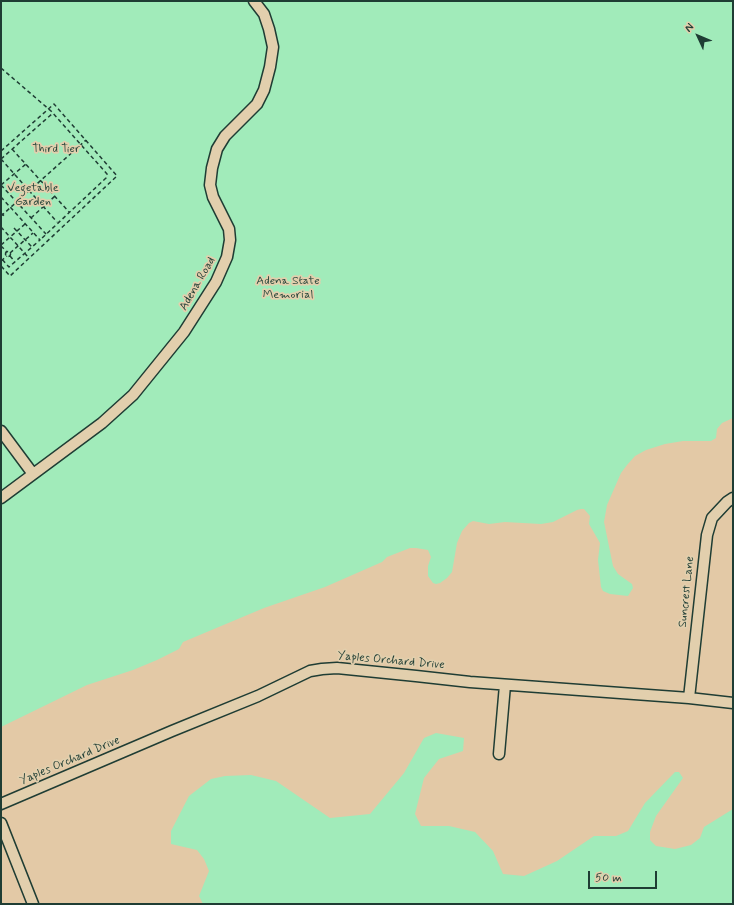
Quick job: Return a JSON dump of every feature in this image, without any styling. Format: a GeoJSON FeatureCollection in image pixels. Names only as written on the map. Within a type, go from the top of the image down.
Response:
{"type":"FeatureCollection","features":[{"type":"Feature","properties":{"kind":"street","name":"Adena Road"},"geometry":{"type":"LineString","coordinates":[[1,498],[102,423],[133,395],[184,332],[216,282],[228,257],[230,240],[228,229],[213,197],[210,185],[212,168],[217,149],[225,136],[257,104],[264,90],[273,47],[264,14],[254,1]]}},
{"type":"Feature","properties":{"kind":"street"},"geometry":{"type":"LineString","coordinates":[[1,431],[33,474]]}},
{"type":"Feature","properties":{"kind":"street","name":"Suncrest Lane"},"geometry":{"type":"LineString","coordinates":[[689,698],[706,535],[712,518],[727,502],[733,498]]}},
{"type":"Feature","properties":{"kind":"street","name":"Yaples Orchard Drive"},"geometry":{"type":"LineString","coordinates":[[1,804],[258,696],[310,671],[338,668],[470,682],[733,702]]}},
{"type":"Feature","properties":{"kind":"street"},"geometry":{"type":"LineString","coordinates":[[499,754],[505,685]]}},
{"type":"Feature","properties":{"kind":"street"},"geometry":{"type":"LineString","coordinates":[[1,823],[34,904]]}},
{"type":"Feature","properties":{"kind":"path"},"geometry":{"type":"LineString","coordinates":[[1,68],[48,108],[107,174],[106,178],[9,267],[1,260],[7,256],[10,256]]}},
{"type":"Feature","properties":{"kind":"path"},"geometry":{"type":"LineString","coordinates":[[1,150],[54,104],[117,176],[10,276],[1,266]]}},
{"type":"Feature","properties":{"kind":"path"},"geometry":{"type":"LineString","coordinates":[[53,113],[1,159],[58,223]]}},
{"type":"Feature","properties":{"kind":"path"},"geometry":{"type":"LineString","coordinates":[[6,218],[2,214],[86,140]]}},
{"type":"Feature","properties":{"kind":"path"},"geometry":{"type":"LineString","coordinates":[[12,149],[69,212]]}},
{"type":"Feature","properties":{"kind":"path"},"geometry":{"type":"LineString","coordinates":[[26,164],[1,185],[46,234]]}},
{"type":"Feature","properties":{"kind":"path"},"geometry":{"type":"LineString","coordinates":[[31,218],[55,196]]}},
{"type":"Feature","properties":{"kind":"path"},"geometry":{"type":"LineString","coordinates":[[1,197],[40,240]]}},
{"type":"Feature","properties":{"kind":"path"},"geometry":{"type":"LineString","coordinates":[[10,253],[1,246],[25,224]]}},
{"type":"Feature","properties":{"kind":"path"},"geometry":{"type":"LineString","coordinates":[[1,227],[29,258]]}},
{"type":"Feature","properties":{"kind":"path"},"geometry":{"type":"LineString","coordinates":[[14,228],[32,247]]}},
{"type":"Feature","properties":{"kind":"path"},"geometry":{"type":"LineString","coordinates":[[15,262],[10,256],[10,253],[33,232]]}},
{"type":"Feature","properties":{"kind":"path"},"geometry":{"type":"LineString","coordinates":[[7,252],[7,256]]}},
{"type":"Feature","properties":{"kind":"green space","name":"Adena State Memorial"},"geometry":{"type":"Polygon","coordinates":[[[1,1],[733,1],[733,418],[722,423],[717,429],[716,438],[711,441],[683,441],[665,444],[646,450],[635,456],[621,473],[607,505],[604,522],[613,566],[618,574],[632,584],[633,588],[628,596],[610,594],[603,591],[601,587],[598,560],[600,543],[589,524],[590,516],[584,509],[577,510],[553,522],[541,524],[505,522],[489,524],[473,521],[469,523],[462,531],[457,543],[452,572],[440,583],[433,583],[428,576],[428,566],[431,557],[428,550],[410,548],[387,557],[382,562],[325,587],[264,608],[183,642],[179,649],[157,660],[133,670],[87,685],[1,727],[1,1]]]}},
{"type":"Feature","properties":{"kind":"green space"},"geometry":{"type":"Polygon","coordinates":[[[436,733],[464,738],[463,751],[439,759],[424,778],[415,814],[421,826],[449,826],[475,832],[493,851],[503,874],[524,876],[557,861],[594,836],[616,836],[628,831],[645,803],[675,772],[679,772],[683,778],[656,816],[650,832],[650,840],[656,846],[675,849],[691,845],[700,838],[704,827],[733,809],[733,904],[203,904],[199,896],[209,871],[204,859],[197,850],[171,844],[171,831],[189,796],[211,779],[225,776],[251,775],[276,781],[330,818],[370,814],[404,773],[424,738],[436,733]]]}},
{"type":"Feature","properties":{"kind":"park label","name":"Third Tier"},"geometry":{"type":"Point","coordinates":[56,149]}},
{"type":"Feature","properties":{"kind":"park label","name":"Vegetable Garden"},"geometry":{"type":"Point","coordinates":[33,195]}}]}
